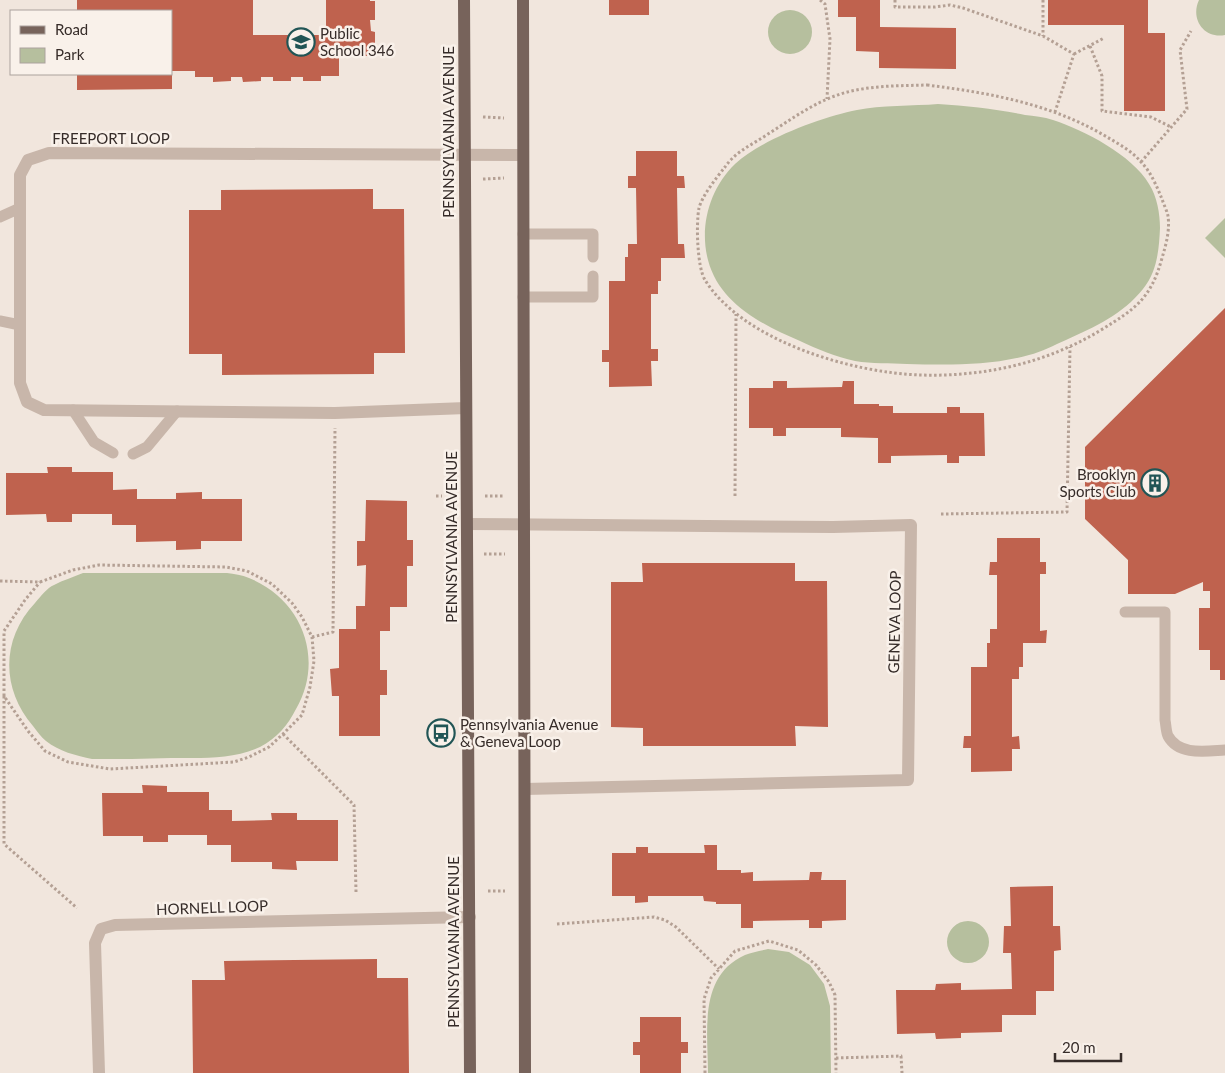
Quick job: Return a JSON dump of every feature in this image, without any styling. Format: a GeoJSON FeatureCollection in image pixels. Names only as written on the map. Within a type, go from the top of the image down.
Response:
{"type":"FeatureCollection","features":[{"type":"Feature","properties":{"kind":"main road","name":"PENNSYLVANIA AVENUE"},"geometry":{"type":"LineString","coordinates":[[464,0],[470,1073]]}},
{"type":"Feature","properties":{"kind":"main road"},"geometry":{"type":"LineString","coordinates":[[523,0],[525,1073]]}},
{"type":"Feature","properties":{"kind":"street","name":"FREEPORT LOOP"},"geometry":{"type":"LineString","coordinates":[[466,408],[335,413],[44,410],[27,402],[20,383],[20,175],[28,160],[49,153],[522,155]]}},
{"type":"Feature","properties":{"kind":"street","name":"GENEVA LOOP"},"geometry":{"type":"LineString","coordinates":[[467,524],[911,526],[908,780],[525,788]]}},
{"type":"Feature","properties":{"kind":"street","name":"HORNELL LOOP"},"geometry":{"type":"LineString","coordinates":[[99,1073],[95,943],[101,929],[115,926],[470,917]]}},
{"type":"Feature","properties":{"kind":"lane"},"geometry":{"type":"LineString","coordinates":[[0,217],[20,208]]}},
{"type":"Feature","properties":{"kind":"lane"},"geometry":{"type":"LineString","coordinates":[[523,234],[593,234],[593,257]]}},
{"type":"Feature","properties":{"kind":"lane"},"geometry":{"type":"LineString","coordinates":[[523,297],[593,297],[593,276]]}},
{"type":"Feature","properties":{"kind":"lane"},"geometry":{"type":"LineString","coordinates":[[0,321],[20,326]]}},
{"type":"Feature","properties":{"kind":"lane"},"geometry":{"type":"LineString","coordinates":[[73,410],[94,442],[113,453]]}},
{"type":"Feature","properties":{"kind":"lane"},"geometry":{"type":"LineString","coordinates":[[134,454],[147,447],[177,411]]}},
{"type":"Feature","properties":{"kind":"lane"},"geometry":{"type":"LineString","coordinates":[[1125,612],[1165,612],[1165,720],[1168,736],[1178,747],[1192,751],[1225,750]]}},
{"type":"Feature","properties":{"kind":"path"},"geometry":{"type":"LineString","coordinates":[[820,0],[825,4],[830,40],[827,99]]}},
{"type":"Feature","properties":{"kind":"path"},"geometry":{"type":"LineString","coordinates":[[895,0],[895,7],[950,5],[1043,36],[1074,54]]}},
{"type":"Feature","properties":{"kind":"path"},"geometry":{"type":"LineString","coordinates":[[1043,0],[1043,36]]}},
{"type":"Feature","properties":{"kind":"path"},"geometry":{"type":"LineString","coordinates":[[1141,162],[1186,108],[1180,50],[1191,31]]}},
{"type":"Feature","properties":{"kind":"path"},"geometry":{"type":"LineString","coordinates":[[1055,112],[1074,54],[1104,38]]}},
{"type":"Feature","properties":{"kind":"path"},"geometry":{"type":"LineString","coordinates":[[1090,46],[1102,76],[1102,111],[1151,117],[1171,127]]}},
{"type":"Feature","properties":{"kind":"path"},"geometry":{"type":"LineString","coordinates":[[927,85],[1012,98],[1055,112],[1091,127],[1120,145],[1141,162],[1156,186],[1168,216],[1167,238],[1158,275],[1144,299],[1120,318],[1070,347],[1030,362],[990,371],[922,375],[888,372],[848,364],[783,343],[750,324],[726,306],[703,277],[697,240],[700,206],[734,155],[795,116],[827,99],[861,89],[927,85]]}},
{"type":"Feature","properties":{"kind":"path"},"geometry":{"type":"LineString","coordinates":[[483,117],[504,118]]}},
{"type":"Feature","properties":{"kind":"path"},"geometry":{"type":"LineString","coordinates":[[483,179],[504,178]]}},
{"type":"Feature","properties":{"kind":"path"},"geometry":{"type":"LineString","coordinates":[[735,496],[736,313]]}},
{"type":"Feature","properties":{"kind":"path"},"geometry":{"type":"LineString","coordinates":[[941,514],[1066,512],[1070,347]]}},
{"type":"Feature","properties":{"kind":"path"},"geometry":{"type":"LineString","coordinates":[[312,637],[334,632],[335,413]]}},
{"type":"Feature","properties":{"kind":"path"},"geometry":{"type":"LineString","coordinates":[[436,496],[442,496]]}},
{"type":"Feature","properties":{"kind":"path"},"geometry":{"type":"LineString","coordinates":[[484,496],[504,496]]}},
{"type":"Feature","properties":{"kind":"path"},"geometry":{"type":"LineString","coordinates":[[484,554],[505,554]]}},
{"type":"Feature","properties":{"kind":"path"},"geometry":{"type":"LineString","coordinates":[[0,581],[40,582],[73,570],[99,565],[226,567],[248,571],[272,584],[292,603],[302,617],[312,637],[314,661],[310,687],[302,715],[269,747],[234,762],[110,769],[68,762],[45,752],[28,732],[4,696]]}},
{"type":"Feature","properties":{"kind":"path"},"geometry":{"type":"LineString","coordinates":[[40,582],[2,631],[4,696],[2,844],[77,908]]}},
{"type":"Feature","properties":{"kind":"path"},"geometry":{"type":"LineString","coordinates":[[283,734],[354,805],[356,892]]}},
{"type":"Feature","properties":{"kind":"path"},"geometry":{"type":"LineString","coordinates":[[488,891],[505,891]]}},
{"type":"Feature","properties":{"kind":"path"},"geometry":{"type":"LineString","coordinates":[[558,924],[654,917],[665,920],[676,927],[719,969]]}},
{"type":"Feature","properties":{"kind":"path"},"geometry":{"type":"LineString","coordinates":[[705,1073],[704,999],[711,978],[736,951],[769,941],[798,950],[816,965],[829,982],[835,995],[836,1073]]}},
{"type":"Feature","properties":{"kind":"path"},"geometry":{"type":"LineString","coordinates":[[836,1058],[901,1056],[902,1073]]}},
{"type":"Feature","properties":{"kind":"green space"},"geometry":{"type":"Polygon","coordinates":[[[1199,0],[1225,0],[1225,35],[1211,34],[1201,26],[1196,14],[1199,0]]]}},
{"type":"Feature","properties":{"kind":"green space"},"geometry":{"type":"Polygon","coordinates":[[[790,10],[802,14],[808,20],[812,32],[808,44],[802,50],[790,54],[778,50],[772,44],[768,32],[772,20],[778,14],[790,10]]]}},
{"type":"Feature","properties":{"kind":"green space"},"geometry":{"type":"Polygon","coordinates":[[[938,104],[993,109],[1043,117],[1065,124],[1106,145],[1131,163],[1141,173],[1152,189],[1158,205],[1160,223],[1159,244],[1154,268],[1148,282],[1127,306],[1098,325],[1077,335],[1039,352],[1014,359],[984,363],[953,364],[868,363],[841,357],[813,347],[771,328],[744,311],[722,289],[708,260],[705,234],[706,221],[713,196],[719,184],[735,164],[776,138],[793,130],[843,113],[886,106],[938,104]]]}},
{"type":"Feature","properties":{"kind":"green space"},"geometry":{"type":"Polygon","coordinates":[[[1225,218],[1225,258],[1205,238],[1225,218]]]}},
{"type":"Feature","properties":{"kind":"green space"},"geometry":{"type":"Polygon","coordinates":[[[83,573],[227,573],[246,577],[267,588],[283,600],[295,615],[308,651],[308,670],[304,690],[286,726],[272,740],[260,747],[238,754],[216,757],[92,759],[74,755],[51,745],[39,734],[23,712],[15,696],[9,664],[11,648],[16,632],[24,617],[44,592],[57,583],[83,573]]]}},
{"type":"Feature","properties":{"kind":"green space"},"geometry":{"type":"Polygon","coordinates":[[[968,921],[983,927],[989,942],[983,957],[968,963],[953,957],[947,942],[953,927],[968,921]]]}},
{"type":"Feature","properties":{"kind":"green space"},"geometry":{"type":"Polygon","coordinates":[[[768,949],[789,952],[810,965],[824,984],[830,1006],[831,1073],[708,1073],[707,1023],[709,1006],[719,977],[730,964],[745,955],[768,949]]]}},
{"type":"Feature","properties":{"kind":"building","name":"Public School 346"},"geometry":{"type":"Polygon","coordinates":[[[77,0],[253,0],[253,35],[326,35],[326,0],[370,0],[375,1],[375,20],[370,20],[371,31],[375,32],[375,50],[371,50],[371,56],[339,56],[339,76],[321,76],[321,81],[303,81],[303,77],[291,77],[291,81],[273,81],[273,77],[261,77],[261,81],[243,82],[242,77],[231,77],[231,81],[213,82],[213,77],[195,77],[195,71],[172,71],[172,10],[77,10],[77,0]]]}},
{"type":"Feature","properties":{"kind":"building"},"geometry":{"type":"Polygon","coordinates":[[[609,0],[649,0],[649,15],[609,15],[609,0]]]}},
{"type":"Feature","properties":{"kind":"building"},"geometry":{"type":"Polygon","coordinates":[[[838,0],[880,0],[880,27],[956,28],[956,69],[879,68],[879,52],[856,51],[856,17],[838,17],[838,0]]]}},
{"type":"Feature","properties":{"kind":"building"},"geometry":{"type":"Polygon","coordinates":[[[1048,0],[1148,0],[1148,33],[1165,33],[1165,111],[1124,111],[1124,25],[1048,25],[1048,0]]]}},
{"type":"Feature","properties":{"kind":"building"},"geometry":{"type":"Polygon","coordinates":[[[77,75],[172,75],[172,89],[77,90],[77,75]]]}},
{"type":"Feature","properties":{"kind":"building"},"geometry":{"type":"Polygon","coordinates":[[[636,151],[677,151],[677,176],[684,176],[685,188],[677,188],[678,244],[684,244],[685,258],[661,258],[661,281],[658,281],[658,294],[651,294],[651,349],[658,349],[658,361],[651,361],[652,386],[609,387],[609,362],[602,362],[602,350],[609,350],[609,281],[625,281],[625,257],[628,257],[628,244],[637,244],[636,188],[628,188],[628,176],[636,176],[636,151]]]}},
{"type":"Feature","properties":{"kind":"building"},"geometry":{"type":"Polygon","coordinates":[[[373,189],[373,209],[404,209],[405,353],[374,353],[374,374],[222,375],[222,354],[189,354],[189,210],[221,210],[221,190],[373,189]]]}},
{"type":"Feature","properties":{"kind":"building","name":"Brooklyn Sports Club"},"geometry":{"type":"Polygon","coordinates":[[[1225,308],[1225,680],[1220,680],[1220,670],[1210,670],[1210,650],[1199,650],[1199,608],[1210,608],[1210,591],[1203,591],[1203,582],[1175,594],[1128,594],[1128,560],[1085,519],[1085,447],[1225,308]]]}},
{"type":"Feature","properties":{"kind":"building"},"geometry":{"type":"Polygon","coordinates":[[[773,381],[787,381],[787,388],[842,387],[843,381],[854,381],[854,404],[893,406],[893,413],[947,413],[947,407],[960,407],[960,413],[984,413],[985,456],[959,456],[959,463],[947,463],[947,455],[891,456],[891,463],[878,463],[878,438],[841,437],[841,428],[786,428],[786,436],[773,436],[773,428],[749,428],[749,388],[773,388],[773,381]]]}},
{"type":"Feature","properties":{"kind":"building"},"geometry":{"type":"Polygon","coordinates":[[[47,467],[72,467],[72,472],[113,472],[113,490],[137,489],[137,499],[176,499],[176,493],[202,492],[202,499],[242,499],[242,541],[201,541],[201,549],[176,550],[176,541],[136,542],[136,525],[112,525],[112,514],[72,514],[72,522],[47,522],[46,514],[6,515],[6,473],[48,473],[47,467]]]}},
{"type":"Feature","properties":{"kind":"building"},"geometry":{"type":"Polygon","coordinates":[[[366,500],[407,501],[407,540],[413,540],[413,566],[407,566],[407,607],[390,607],[390,631],[380,631],[380,670],[387,670],[387,695],[380,695],[380,736],[339,736],[339,696],[332,696],[330,669],[339,668],[339,629],[356,629],[356,606],[365,606],[366,565],[357,566],[357,541],[365,541],[366,500]]]}},
{"type":"Feature","properties":{"kind":"building"},"geometry":{"type":"Polygon","coordinates":[[[997,538],[1040,538],[1040,562],[1046,562],[1046,574],[1040,574],[1040,631],[1047,630],[1046,643],[1023,643],[1023,667],[1019,667],[1019,679],[1012,679],[1012,737],[1019,736],[1020,749],[1012,749],[1012,771],[971,772],[971,748],[963,748],[964,736],[971,736],[971,667],[987,667],[987,643],[990,643],[990,629],[997,629],[997,575],[989,575],[990,562],[997,562],[997,538]]]}},
{"type":"Feature","properties":{"kind":"building"},"geometry":{"type":"Polygon","coordinates":[[[642,563],[795,563],[795,581],[827,581],[828,727],[795,726],[796,746],[643,746],[643,728],[611,727],[611,582],[643,582],[642,563]]]}},
{"type":"Feature","properties":{"kind":"building"},"geometry":{"type":"Polygon","coordinates":[[[142,785],[167,786],[167,792],[209,792],[209,810],[232,810],[232,821],[272,820],[271,813],[297,813],[297,820],[338,820],[338,861],[296,861],[297,870],[272,869],[272,862],[231,862],[231,845],[207,845],[207,835],[168,835],[168,842],[143,842],[143,836],[103,836],[102,793],[143,793],[142,785]]]}},
{"type":"Feature","properties":{"kind":"building"},"geometry":{"type":"Polygon","coordinates":[[[704,845],[717,845],[717,870],[741,870],[741,873],[753,872],[753,881],[809,880],[810,872],[822,872],[821,880],[846,880],[846,920],[822,921],[822,928],[809,928],[809,920],[753,921],[753,928],[741,928],[741,904],[716,904],[716,902],[704,901],[703,896],[648,896],[648,902],[635,903],[635,896],[612,896],[612,853],[636,853],[636,847],[648,847],[648,853],[705,853],[704,845]]]}},
{"type":"Feature","properties":{"kind":"building"},"geometry":{"type":"Polygon","coordinates":[[[1053,886],[1053,926],[1060,926],[1061,950],[1054,951],[1054,991],[1036,991],[1036,1015],[1002,1015],[1002,1032],[961,1033],[961,1038],[936,1039],[935,1033],[897,1034],[896,990],[935,990],[936,984],[961,983],[961,990],[1012,989],[1011,953],[1003,953],[1004,926],[1011,926],[1010,887],[1053,886]]]}},
{"type":"Feature","properties":{"kind":"building"},"geometry":{"type":"Polygon","coordinates":[[[377,959],[377,978],[408,978],[409,1073],[193,1073],[192,980],[225,980],[224,961],[377,959]]]}},
{"type":"Feature","properties":{"kind":"building"},"geometry":{"type":"Polygon","coordinates":[[[640,1017],[681,1017],[681,1042],[688,1042],[688,1053],[681,1053],[681,1073],[640,1073],[640,1055],[633,1055],[633,1042],[640,1042],[640,1017]]]}},
{"type":"Feature","properties":{"kind":"place","name":"Public School 346"},"geometry":{"type":"Point","coordinates":[301,42]}},
{"type":"Feature","properties":{"kind":"place","name":"Brooklyn Sports Club"},"geometry":{"type":"Point","coordinates":[1155,483]}},
{"type":"Feature","properties":{"kind":"place","name":"Pennsylvania Avenue & Geneva Loop"},"geometry":{"type":"Point","coordinates":[441,733]}}]}
